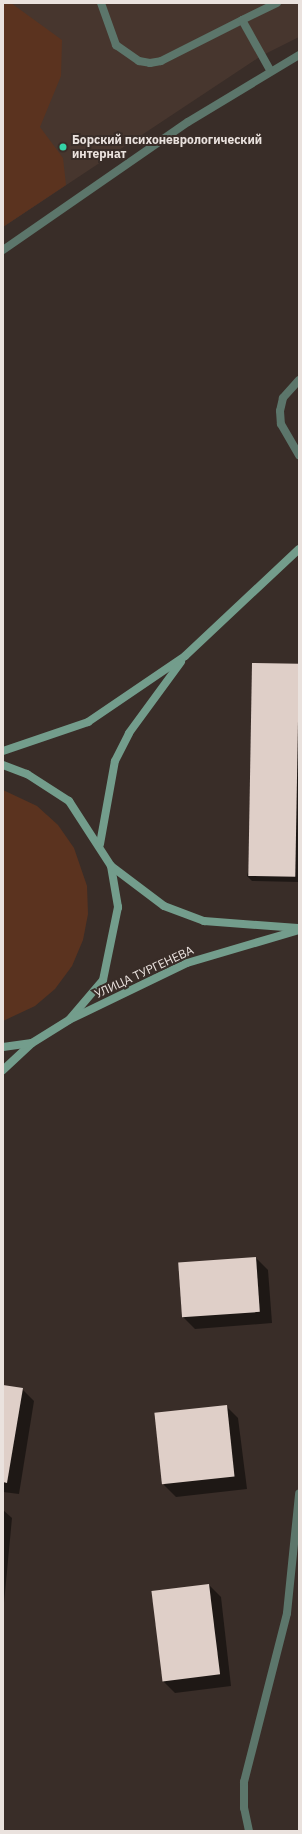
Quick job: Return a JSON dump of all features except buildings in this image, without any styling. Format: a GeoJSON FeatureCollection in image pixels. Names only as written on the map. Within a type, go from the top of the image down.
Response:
{"type":"FeatureCollection","features":[{"type":"Feature","properties":{"kind":"street"},"geometry":{"type":"LineString","coordinates":[[101,3],[116,45],[139,61],[150,63],[162,61],[277,3]]}},
{"type":"Feature","properties":{"kind":"street"},"geometry":{"type":"LineString","coordinates":[[242,20],[270,70]]}},
{"type":"Feature","properties":{"kind":"street"},"geometry":{"type":"LineString","coordinates":[[3,250],[270,70],[299,56]]}},
{"type":"Feature","properties":{"kind":"street"},"geometry":{"type":"LineString","coordinates":[[299,380],[283,398],[280,411],[281,424],[299,455]]}},
{"type":"Feature","properties":{"kind":"street"},"geometry":{"type":"LineString","coordinates":[[3,751],[88,722],[185,656],[299,549]]}},
{"type":"Feature","properties":{"kind":"street"},"geometry":{"type":"LineString","coordinates":[[100,844],[115,761],[129,733],[185,656]]}},
{"type":"Feature","properties":{"kind":"street"},"geometry":{"type":"LineString","coordinates":[[3,766],[27,774],[69,801],[100,844],[111,866],[118,907],[111,951],[103,980],[69,1020],[32,1043],[3,1070]]}},
{"type":"Feature","properties":{"kind":"street","name":"УЛИЦА ТУРГЕНЕВА"},"geometry":{"type":"LineString","coordinates":[[111,866],[164,906],[204,921],[299,929]]}},
{"type":"Feature","properties":{"kind":"street","name":"УЛИЦА ТУРГЕНЕВА"},"geometry":{"type":"LineString","coordinates":[[69,1020],[187,963],[299,929]]}},
{"type":"Feature","properties":{"kind":"street"},"geometry":{"type":"LineString","coordinates":[[3,1047],[32,1043]]}},
{"type":"Feature","properties":{"kind":"street"},"geometry":{"type":"LineString","coordinates":[[249,1831],[244,1808],[244,1782],[287,1613],[299,1494]]}},
{"type":"Feature","properties":{"kind":"shaded area","name":"Борский психоневрологический интернат"},"geometry":{"type":"Polygon","coordinates":[[[3,3],[299,3],[299,37],[261,56],[3,227],[3,3]]]}},
{"type":"Feature","properties":{"kind":"shaded area"},"geometry":{"type":"Polygon","coordinates":[[[3,3],[11,3],[62,40],[61,76],[40,127],[63,158],[66,185],[3,227],[3,3]]]}},
{"type":"Feature","properties":{"kind":"shaded area"},"geometry":{"type":"Polygon","coordinates":[[[3,790],[37,806],[58,825],[74,848],[87,886],[88,914],[83,940],[72,966],[55,989],[35,1006],[3,1021],[3,790]]]}},
{"type":"Feature","properties":{"kind":"place","name":"Борский психоневрологический интернат"},"geometry":{"type":"Point","coordinates":[63,147]}}]}
